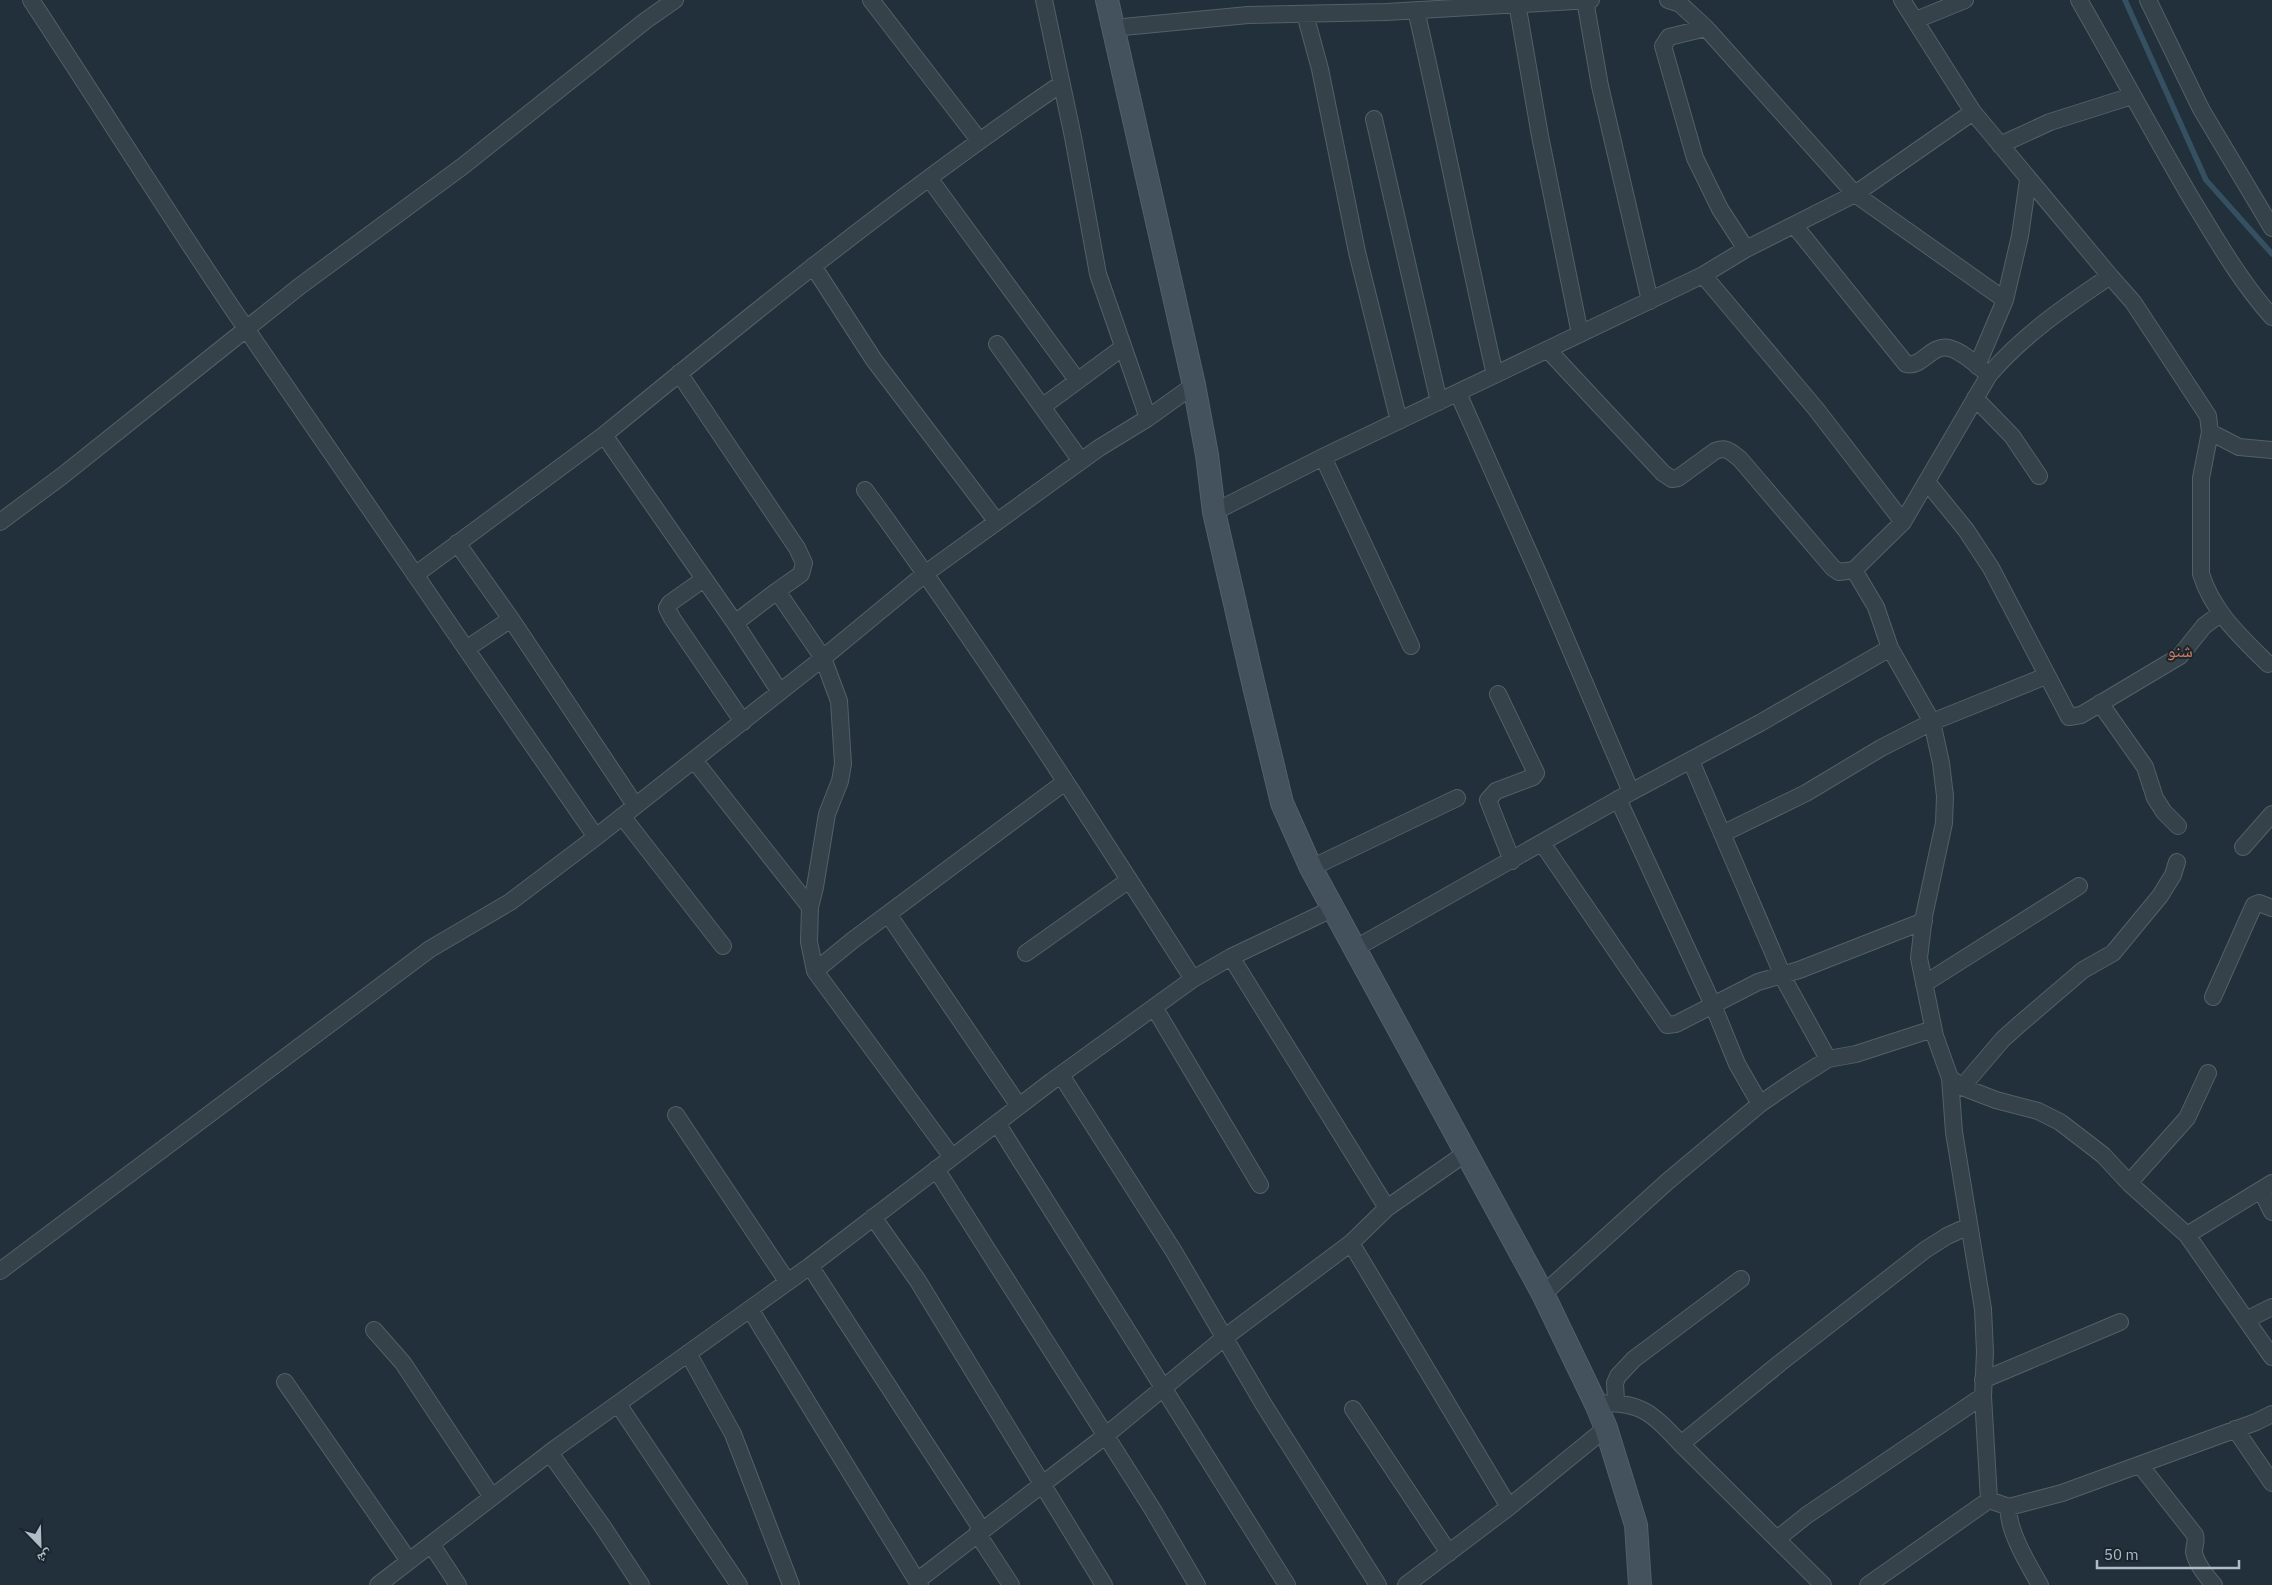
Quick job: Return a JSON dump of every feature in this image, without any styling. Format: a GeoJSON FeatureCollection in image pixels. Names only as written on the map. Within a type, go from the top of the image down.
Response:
{"type":"FeatureCollection","features":[{"type":"Feature","properties":{"kind":"main road"},"geometry":{"type":"LineString","coordinates":[[1107,0],[1194,385],[1207,455],[1214,512],[1282,803],[1311,868],[1334,908],[1354,949],[1542,1294],[1606,1403],[1606,1428],[1636,1525],[1640,1585]]}},
{"type":"Feature","properties":{"kind":"street"},"geometry":{"type":"LineString","coordinates":[[31,0],[80,72],[121,142],[245,328],[596,837]]}},
{"type":"Feature","properties":{"kind":"street"},"geometry":{"type":"LineString","coordinates":[[0,522],[62,476],[245,328],[463,166],[645,21],[675,0]]}},
{"type":"Feature","properties":{"kind":"street"},"geometry":{"type":"LineString","coordinates":[[871,0],[979,140]]}},
{"type":"Feature","properties":{"kind":"street"},"geometry":{"type":"LineString","coordinates":[[1044,0],[1098,274],[1122,348],[1148,418]]}},
{"type":"Feature","properties":{"kind":"street"},"geometry":{"type":"LineString","coordinates":[[1585,0],[1600,86],[1650,301]]}},
{"type":"Feature","properties":{"kind":"street"},"geometry":{"type":"LineString","coordinates":[[1113,28],[1248,15],[1416,10],[1591,0]]}},
{"type":"Feature","properties":{"kind":"street"},"geometry":{"type":"LineString","coordinates":[[1668,0],[1680,4],[1706,28],[1856,194],[2005,300]]}},
{"type":"Feature","properties":{"kind":"street"},"geometry":{"type":"LineString","coordinates":[[1902,0],[1973,112],[2028,180],[2051,203],[2133,302],[2208,416],[2210,432],[2201,478],[2200,574],[2220,614],[2268,664]]}},
{"type":"Feature","properties":{"kind":"street"},"geometry":{"type":"LineString","coordinates":[[1916,20],[1965,0]]}},
{"type":"Feature","properties":{"kind":"street"},"geometry":{"type":"LineString","coordinates":[[2079,0],[2132,96],[2215,238],[2245,284],[2272,317]]}},
{"type":"Feature","properties":{"kind":"street"},"geometry":{"type":"LineString","coordinates":[[2148,0],[2201,109],[2272,228]]}},
{"type":"Feature","properties":{"kind":"street"},"geometry":{"type":"LineString","coordinates":[[1517,3],[1540,136],[1580,334]]}},
{"type":"Feature","properties":{"kind":"street"},"geometry":{"type":"LineString","coordinates":[[1416,10],[1445,136],[1468,258],[1495,375]]}},
{"type":"Feature","properties":{"kind":"street"},"geometry":{"type":"LineString","coordinates":[[1305,14],[1320,69],[1357,252],[1399,421]]}},
{"type":"Feature","properties":{"kind":"street"},"geometry":{"type":"LineString","coordinates":[[1706,28],[1668,37],[1663,46],[1695,158],[1720,209],[1746,249]]}},
{"type":"Feature","properties":{"kind":"street"},"geometry":{"type":"LineString","coordinates":[[415,574],[604,434],[813,266],[928,178],[979,140],[1061,84]]}},
{"type":"Feature","properties":{"kind":"street"},"geometry":{"type":"LineString","coordinates":[[2000,145],[2050,122],[2132,96]]}},
{"type":"Feature","properties":{"kind":"street"},"geometry":{"type":"LineString","coordinates":[[1214,512],[1324,456],[1650,301],[1703,274],[1746,249],[1856,194],[1973,112]]}},
{"type":"Feature","properties":{"kind":"street"},"geometry":{"type":"LineString","coordinates":[[1374,119],[1439,402]]}},
{"type":"Feature","properties":{"kind":"street"},"geometry":{"type":"LineString","coordinates":[[928,178],[1077,380]]}},
{"type":"Feature","properties":{"kind":"street"},"geometry":{"type":"LineString","coordinates":[[1548,350],[1663,473],[1672,479],[1678,478],[1715,452],[1727,449],[1740,459],[1833,568],[1839,572],[1854,570],[1903,522],[1928,482],[1975,398],[2005,300],[2020,236],[2028,180]]}},
{"type":"Feature","properties":{"kind":"street"},"geometry":{"type":"LineString","coordinates":[[1794,225],[1906,364],[1916,363],[1934,350],[1942,347],[1951,348],[1983,370]]}},
{"type":"Feature","properties":{"kind":"street"},"geometry":{"type":"LineString","coordinates":[[813,266],[874,360],[997,522]]}},
{"type":"Feature","properties":{"kind":"street"},"geometry":{"type":"LineString","coordinates":[[1703,274],[1816,410],[1903,522]]}},
{"type":"Feature","properties":{"kind":"street"},"geometry":{"type":"LineString","coordinates":[[1983,370],[2003,358],[2065,306],[2110,276]]}},
{"type":"Feature","properties":{"kind":"street"},"geometry":{"type":"LineString","coordinates":[[997,344],[1081,461]]}},
{"type":"Feature","properties":{"kind":"street"},"geometry":{"type":"LineString","coordinates":[[1042,408],[1122,348]]}},
{"type":"Feature","properties":{"kind":"street"},"geometry":{"type":"LineString","coordinates":[[679,373],[797,548],[804,563],[801,574],[734,623]]}},
{"type":"Feature","properties":{"kind":"street"},"geometry":{"type":"LineString","coordinates":[[0,1271],[423,954],[510,902],[743,722],[926,573],[1081,461],[1148,418],[1194,385]]}},
{"type":"Feature","properties":{"kind":"street"},"geometry":{"type":"LineString","coordinates":[[1458,393],[1538,573],[1625,796],[1736,1064],[1760,1104]]}},
{"type":"Feature","properties":{"kind":"street"},"geometry":{"type":"LineString","coordinates":[[1975,398],[2012,436],[2039,476]]}},
{"type":"Feature","properties":{"kind":"street"},"geometry":{"type":"LineString","coordinates":[[2210,432],[2239,446],[2272,450]]}},
{"type":"Feature","properties":{"kind":"street"},"geometry":{"type":"LineString","coordinates":[[604,434],[780,692]]}},
{"type":"Feature","properties":{"kind":"street"},"geometry":{"type":"LineString","coordinates":[[1324,456],[1410,646]]}},
{"type":"Feature","properties":{"kind":"street"},"geometry":{"type":"LineString","coordinates":[[1928,482],[1966,530],[1991,568],[2069,717],[2081,715],[2180,656],[2204,626],[2220,614]]}},
{"type":"Feature","properties":{"kind":"street"},"geometry":{"type":"LineString","coordinates":[[865,490],[926,573],[1193,979]]}},
{"type":"Feature","properties":{"kind":"street"},"geometry":{"type":"LineString","coordinates":[[457,543],[511,619],[629,811],[723,946]]}},
{"type":"Feature","properties":{"kind":"street"},"geometry":{"type":"LineString","coordinates":[[1854,570],[1876,607],[1890,648],[1932,722],[1941,763],[1945,796],[1944,823],[1924,921],[1919,958],[1934,1029],[1956,1082],[1954,1132],[1982,1309],[1983,1388],[1989,1500]]}},
{"type":"Feature","properties":{"kind":"street"},"geometry":{"type":"LineString","coordinates":[[704,579],[670,603],[667,608],[743,722]]}},
{"type":"Feature","properties":{"kind":"street"},"geometry":{"type":"LineString","coordinates":[[777,591],[823,658],[839,701],[843,764],[840,781],[827,814],[810,907],[809,942],[815,971],[952,1157]]}},
{"type":"Feature","properties":{"kind":"street"},"geometry":{"type":"LineString","coordinates":[[466,649],[511,619]]}},
{"type":"Feature","properties":{"kind":"street"},"geometry":{"type":"LineString","coordinates":[[1354,949],[1890,648]]}},
{"type":"Feature","properties":{"kind":"street"},"geometry":{"type":"LineString","coordinates":[[1722,834],[1806,793],[1880,748],[1932,722],[2046,676]]}},
{"type":"Feature","properties":{"kind":"street"},"geometry":{"type":"LineString","coordinates":[[1498,694],[1536,773],[1533,777],[1496,791],[1488,800],[1512,861]]}},
{"type":"Feature","properties":{"kind":"street"},"geometry":{"type":"LineString","coordinates":[[2100,703],[2145,767],[2155,798],[2164,812],[2178,826]]}},
{"type":"Feature","properties":{"kind":"street"},"geometry":{"type":"LineString","coordinates":[[694,760],[810,907]]}},
{"type":"Feature","properties":{"kind":"street"},"geometry":{"type":"LineString","coordinates":[[1691,760],[1782,975],[1828,1059]]}},
{"type":"Feature","properties":{"kind":"street"},"geometry":{"type":"LineString","coordinates":[[815,971],[1065,782]]}},
{"type":"Feature","properties":{"kind":"street"},"geometry":{"type":"LineString","coordinates":[[1311,868],[1457,798]]}},
{"type":"Feature","properties":{"kind":"street"},"geometry":{"type":"LineString","coordinates":[[2243,847],[2272,814]]}},
{"type":"Feature","properties":{"kind":"street"},"geometry":{"type":"LineString","coordinates":[[1542,843],[1666,1025],[1676,1024],[1758,982],[1782,975],[1924,921]]}},
{"type":"Feature","properties":{"kind":"street"},"geometry":{"type":"LineString","coordinates":[[1956,1082],[2083,970],[2113,953],[2160,896],[2173,875],[2177,862]]}},
{"type":"Feature","properties":{"kind":"street"},"geometry":{"type":"LineString","coordinates":[[1026,954],[1129,880]]}},
{"type":"Feature","properties":{"kind":"street"},"geometry":{"type":"LineString","coordinates":[[1924,984],[2079,886]]}},
{"type":"Feature","properties":{"kind":"street"},"geometry":{"type":"LineString","coordinates":[[2213,998],[2254,905],[2261,904],[2272,908]]}},
{"type":"Feature","properties":{"kind":"street"},"geometry":{"type":"LineString","coordinates":[[388,1582],[409,1561],[550,1453],[810,1266],[1060,1075],[1193,979],[1231,957],[1334,908]]}},
{"type":"Feature","properties":{"kind":"street"},"geometry":{"type":"LineString","coordinates":[[888,914],[1019,1106]]}},
{"type":"Feature","properties":{"kind":"street"},"geometry":{"type":"LineString","coordinates":[[1231,957],[1387,1208]]}},
{"type":"Feature","properties":{"kind":"street"},"geometry":{"type":"LineString","coordinates":[[1154,1007],[1260,1186]]}},
{"type":"Feature","properties":{"kind":"street"},"geometry":{"type":"LineString","coordinates":[[1542,1294],[1668,1180],[1760,1104],[1828,1059],[1856,1054],[1934,1029]]}},
{"type":"Feature","properties":{"kind":"street"},"geometry":{"type":"LineString","coordinates":[[2129,1183],[2187,1118],[2208,1073]]}},
{"type":"Feature","properties":{"kind":"street"},"geometry":{"type":"LineString","coordinates":[[1060,1075],[1173,1250],[1264,1405],[1378,1585]]}},
{"type":"Feature","properties":{"kind":"street"},"geometry":{"type":"LineString","coordinates":[[1956,1082],[1996,1100],[2038,1111],[2060,1122],[2103,1155],[2129,1183],[2187,1235],[2272,1356]]}},
{"type":"Feature","properties":{"kind":"street"},"geometry":{"type":"LineString","coordinates":[[676,1116],[787,1281]]}},
{"type":"Feature","properties":{"kind":"street"},"geometry":{"type":"LineString","coordinates":[[997,1124],[1286,1585]]}},
{"type":"Feature","properties":{"kind":"street"},"geometry":{"type":"LineString","coordinates":[[750,1310],[919,1583],[979,1531],[1105,1436],[1162,1387],[1224,1338],[1351,1243],[1387,1208],[1466,1153]]}},
{"type":"Feature","properties":{"kind":"street"},"geometry":{"type":"LineString","coordinates":[[936,1170],[1197,1585]]}},
{"type":"Feature","properties":{"kind":"street"},"geometry":{"type":"LineString","coordinates":[[2187,1235],[2267,1187],[2272,1212]]}},
{"type":"Feature","properties":{"kind":"street"},"geometry":{"type":"LineString","coordinates":[[873,1217],[918,1281],[1104,1585]]}},
{"type":"Feature","properties":{"kind":"street"},"geometry":{"type":"LineString","coordinates":[[1681,1444],[1925,1250],[1947,1236],[1969,1226]]}},
{"type":"Feature","properties":{"kind":"street"},"geometry":{"type":"LineString","coordinates":[[1351,1243],[1509,1507]]}},
{"type":"Feature","properties":{"kind":"street"},"geometry":{"type":"LineString","coordinates":[[810,1266],[979,1531],[1011,1585]]}},
{"type":"Feature","properties":{"kind":"street"},"geometry":{"type":"LineString","coordinates":[[1741,1279],[1634,1359],[1618,1376],[1606,1403],[1643,1409],[1663,1424],[1823,1585]]}},
{"type":"Feature","properties":{"kind":"street"},"geometry":{"type":"LineString","coordinates":[[2246,1320],[2272,1307]]}},
{"type":"Feature","properties":{"kind":"street"},"geometry":{"type":"LineString","coordinates":[[1776,1538],[1983,1388],[2120,1322]]}},
{"type":"Feature","properties":{"kind":"street"},"geometry":{"type":"LineString","coordinates":[[374,1330],[403,1363],[492,1497]]}},
{"type":"Feature","properties":{"kind":"street"},"geometry":{"type":"LineString","coordinates":[[688,1353],[733,1434],[791,1585]]}},
{"type":"Feature","properties":{"kind":"street"},"geometry":{"type":"LineString","coordinates":[[285,1382],[409,1561]]}},
{"type":"Feature","properties":{"kind":"street"},"geometry":{"type":"LineString","coordinates":[[618,1404],[739,1585]]}},
{"type":"Feature","properties":{"kind":"street"},"geometry":{"type":"LineString","coordinates":[[1353,1408],[1449,1553]]}},
{"type":"Feature","properties":{"kind":"street"},"geometry":{"type":"LineString","coordinates":[[1989,1500],[2009,1507],[2062,1493],[2272,1414]]}},
{"type":"Feature","properties":{"kind":"street"},"geometry":{"type":"LineString","coordinates":[[1406,1585],[1509,1507],[1606,1428]]}},
{"type":"Feature","properties":{"kind":"street"},"geometry":{"type":"LineString","coordinates":[[2235,1429],[2272,1483]]}},
{"type":"Feature","properties":{"kind":"street"},"geometry":{"type":"LineString","coordinates":[[550,1453],[603,1527],[641,1585]]}},
{"type":"Feature","properties":{"kind":"street"},"geometry":{"type":"LineString","coordinates":[[2140,1464],[2195,1536],[2194,1552],[2197,1561],[2214,1585]]}},
{"type":"Feature","properties":{"kind":"street"},"geometry":{"type":"LineString","coordinates":[[1868,1585],[1989,1500]]}},
{"type":"Feature","properties":{"kind":"street"},"geometry":{"type":"LineString","coordinates":[[2009,1507],[2009,1520],[2040,1585]]}},
{"type":"Feature","properties":{"kind":"street"},"geometry":{"type":"LineString","coordinates":[[431,1544],[458,1585]]}},
{"type":"Feature","properties":{"kind":"waterway"},"geometry":{"type":"LineString","coordinates":[[2125,0],[2206,180],[2272,254]]}},
{"type":"Feature","properties":{"kind":"district","name":"شنو"},"geometry":{"type":"Point","coordinates":[2180,650]}}]}
